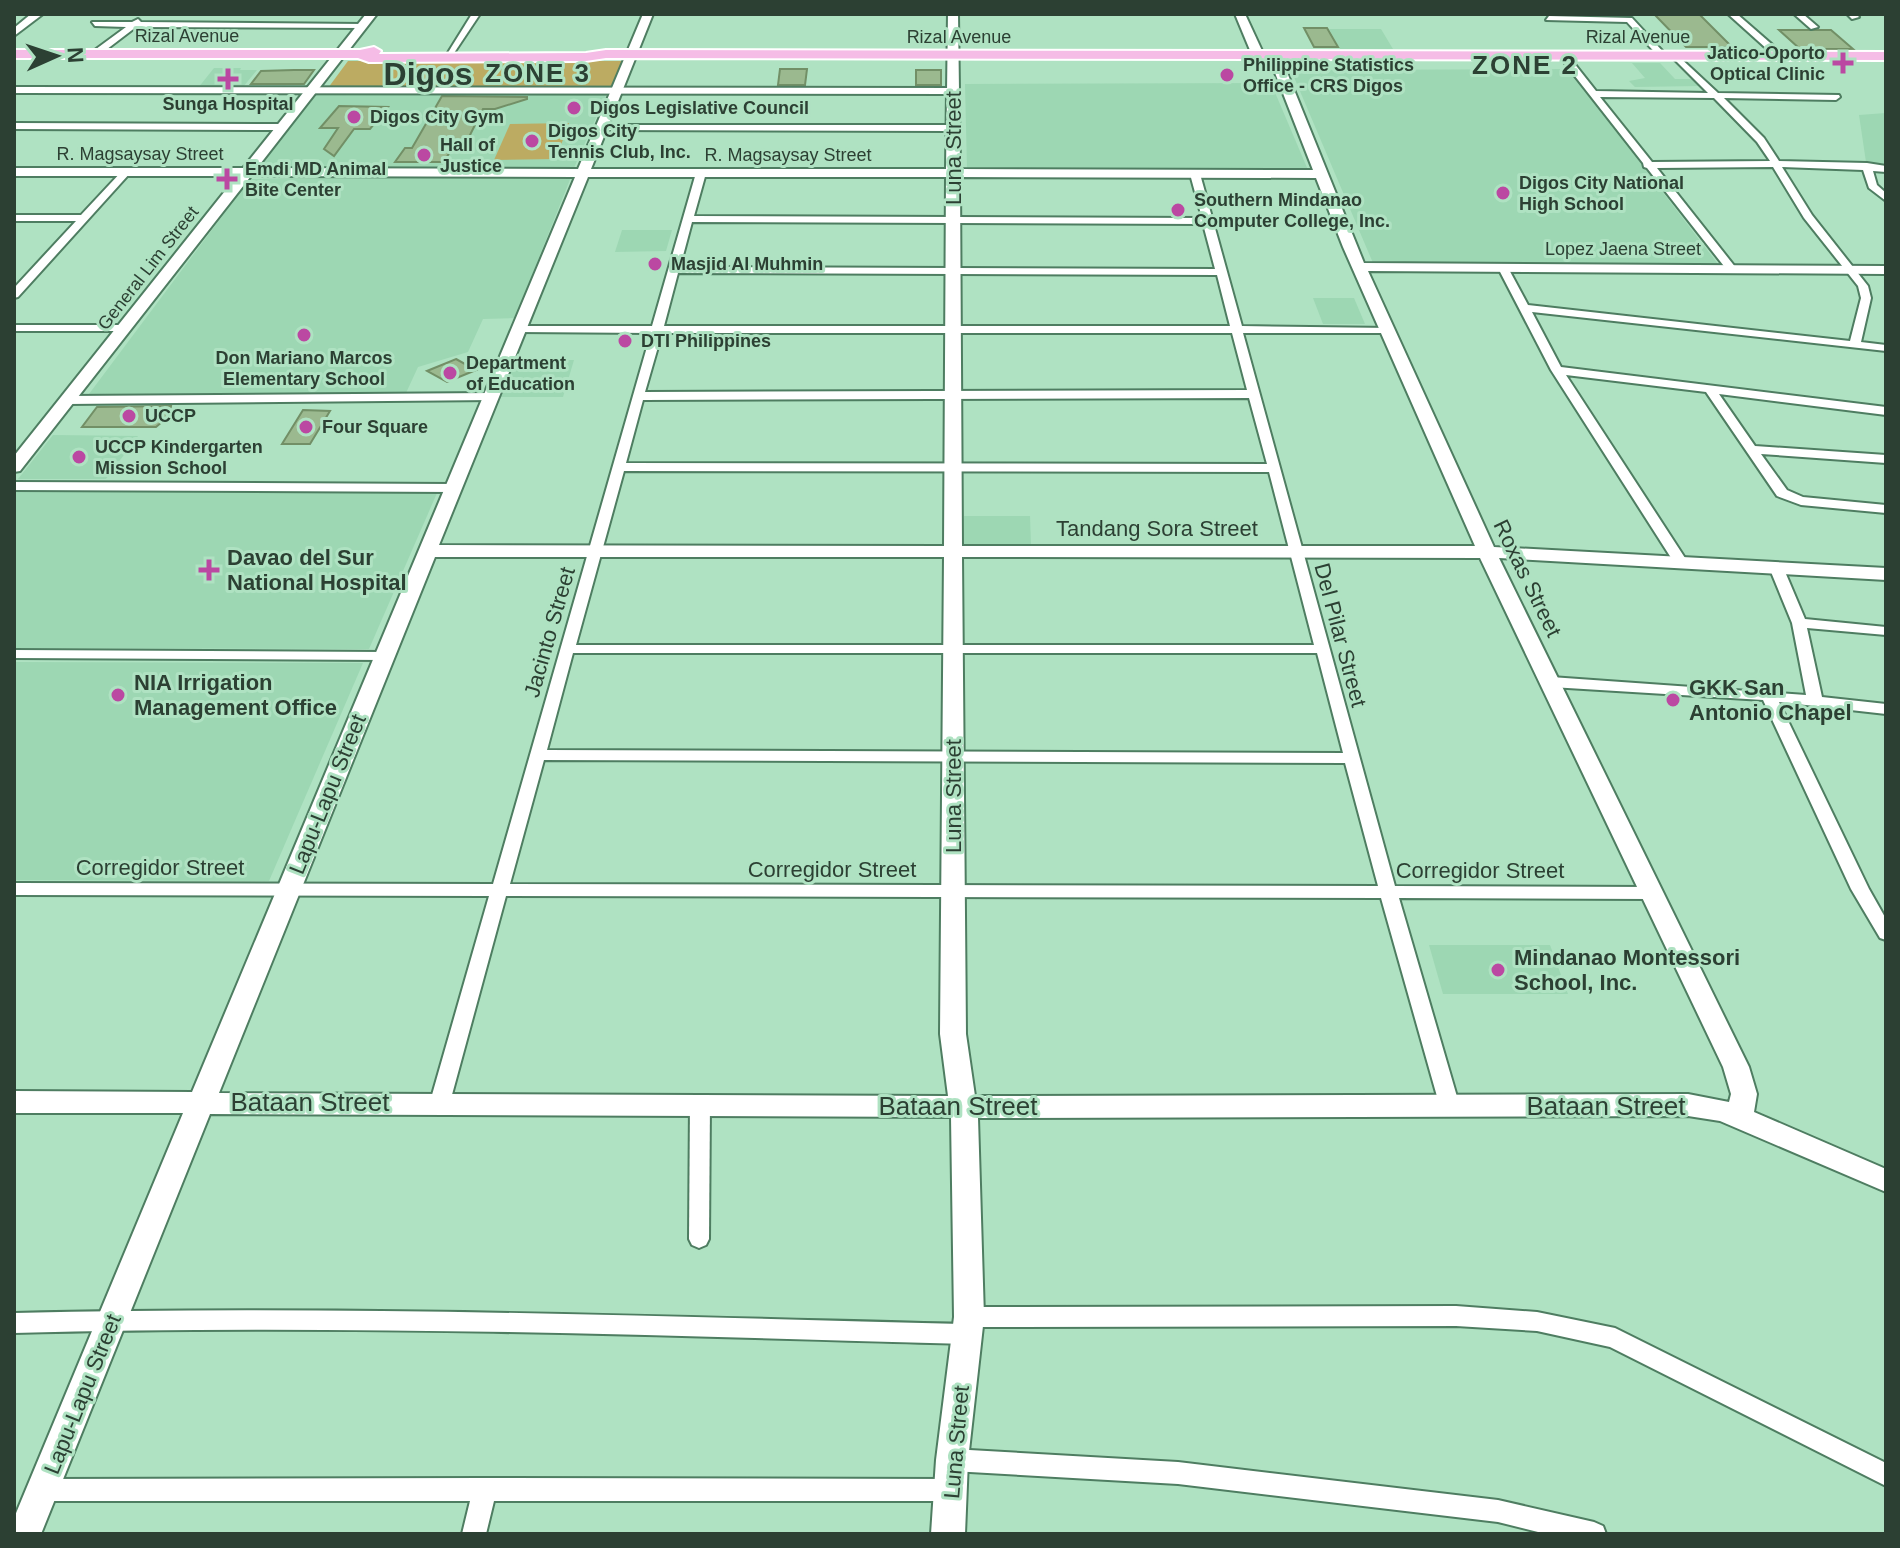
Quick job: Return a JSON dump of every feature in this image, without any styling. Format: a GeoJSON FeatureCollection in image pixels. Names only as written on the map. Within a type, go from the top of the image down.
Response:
{"type":"FeatureCollection","features":[{"type":"Feature","properties":{"kind":"main road","name":"Rizal Avenue"},"geometry":{"type":"LineString","coordinates":[[14,54],[360,54],[369,58],[449,54],[586,57],[606,54],[1312,55],[1394,63],[1483,62],[1534,55],[1886,56]]}},
{"type":"Feature","properties":{"kind":"street"},"geometry":{"type":"LineString","coordinates":[[14,33],[38,14]]}},
{"type":"Feature","properties":{"kind":"street"},"geometry":{"type":"LineString","coordinates":[[172,23],[182,14]]}},
{"type":"Feature","properties":{"kind":"street"},"geometry":{"type":"LineString","coordinates":[[228,23],[239,14]]}},
{"type":"Feature","properties":{"kind":"street","name":"General Lim Street"},"geometry":{"type":"LineString","coordinates":[[14,467],[372,14]]}},
{"type":"Feature","properties":{"kind":"street"},"geometry":{"type":"LineString","coordinates":[[449,54],[476,14]]}},
{"type":"Feature","properties":{"kind":"street","name":"Lapu-Lapu Street"},"geometry":{"type":"LineString","coordinates":[[24,1534],[648,14]]}},
{"type":"Feature","properties":{"kind":"street","name":"Luna Street"},"geometry":{"type":"LineString","coordinates":[[948,1534],[951,1475],[968,1326],[964,1107],[953,1034],[953,14]]}},
{"type":"Feature","properties":{"kind":"street"},"geometry":{"type":"LineString","coordinates":[[1240,14],[1258,55]]}},
{"type":"Feature","properties":{"kind":"street"},"geometry":{"type":"LineString","coordinates":[[1732,14],[1780,56]]}},
{"type":"Feature","properties":{"kind":"street"},"geometry":{"type":"LineString","coordinates":[[1798,14],[1814,27]]}},
{"type":"Feature","properties":{"kind":"street"},"geometry":{"type":"LineString","coordinates":[[95,54],[137,18]]}},
{"type":"Feature","properties":{"kind":"street"},"geometry":{"type":"LineString","coordinates":[[95,24],[137,18],[172,23],[363,26]]}},
{"type":"Feature","properties":{"kind":"street"},"geometry":{"type":"LineString","coordinates":[[1549,18],[1629,20],[1718,95],[1761,140],[1808,216],[1852,270],[1866,293],[1855,345]]}},
{"type":"Feature","properties":{"kind":"street"},"geometry":{"type":"LineString","coordinates":[[14,22],[27,22]]}},
{"type":"Feature","properties":{"kind":"street","name":"Roxas Street"},"geometry":{"type":"LineString","coordinates":[[1274,55],[1359,267],[1487,552],[1736,1067],[1744,1094],[1739,1117]]}},
{"type":"Feature","properties":{"kind":"street"},"geometry":{"type":"LineString","coordinates":[[1563,55],[1731,268]]}},
{"type":"Feature","properties":{"kind":"street"},"geometry":{"type":"LineString","coordinates":[[14,90],[953,91]]}},
{"type":"Feature","properties":{"kind":"street"},"geometry":{"type":"LineString","coordinates":[[1594,94],[1836,97]]}},
{"type":"Feature","properties":{"kind":"street"},"geometry":{"type":"LineString","coordinates":[[14,126],[283,127]]}},
{"type":"Feature","properties":{"kind":"street"},"geometry":{"type":"LineString","coordinates":[[601,128],[953,128]]}},
{"type":"Feature","properties":{"kind":"street"},"geometry":{"type":"LineString","coordinates":[[1647,165],[1777,164],[1886,169]]}},
{"type":"Feature","properties":{"kind":"street"},"geometry":{"type":"LineString","coordinates":[[1867,166],[1872,186],[1886,198]]}},
{"type":"Feature","properties":{"kind":"street","name":"R. Magsaysay Street"},"geometry":{"type":"LineString","coordinates":[[14,172],[1321,174]]}},
{"type":"Feature","properties":{"kind":"street"},"geometry":{"type":"LineString","coordinates":[[14,295],[126,172]]}},
{"type":"Feature","properties":{"kind":"street","name":"Jacinto Street"},"geometry":{"type":"LineString","coordinates":[[440,1102],[701,173]]}},
{"type":"Feature","properties":{"kind":"street","name":"Del Pilar Street"},"geometry":{"type":"LineString","coordinates":[[1195,174],[1295,552],[1450,1107]]}},
{"type":"Feature","properties":{"kind":"street"},"geometry":{"type":"LineString","coordinates":[[14,218],[84,218]]}},
{"type":"Feature","properties":{"kind":"street"},"geometry":{"type":"LineString","coordinates":[[688,219],[1209,221]]}},
{"type":"Feature","properties":{"kind":"street"},"geometry":{"type":"LineString","coordinates":[[1502,266],[1557,370],[1680,561]]}},
{"type":"Feature","properties":{"kind":"street","name":"Lopez Jaena Street"},"geometry":{"type":"LineString","coordinates":[[1359,267],[1886,270]]}},
{"type":"Feature","properties":{"kind":"street"},"geometry":{"type":"LineString","coordinates":[[674,270],[1222,272]]}},
{"type":"Feature","properties":{"kind":"street"},"geometry":{"type":"LineString","coordinates":[[14,271],[36,271]]}},
{"type":"Feature","properties":{"kind":"street"},"geometry":{"type":"LineString","coordinates":[[1522,308],[1886,348]]}},
{"type":"Feature","properties":{"kind":"street"},"geometry":{"type":"LineString","coordinates":[[14,328],[124,328]]}},
{"type":"Feature","properties":{"kind":"street"},"geometry":{"type":"LineString","coordinates":[[518,329],[1387,330]]}},
{"type":"Feature","properties":{"kind":"street"},"geometry":{"type":"LineString","coordinates":[[1557,370],[1886,411]]}},
{"type":"Feature","properties":{"kind":"street"},"geometry":{"type":"LineString","coordinates":[[1708,387],[1787,497],[1807,502],[1886,509]]}},
{"type":"Feature","properties":{"kind":"street"},"geometry":{"type":"LineString","coordinates":[[638,396],[1254,394]]}},
{"type":"Feature","properties":{"kind":"street"},"geometry":{"type":"LineString","coordinates":[[67,400],[491,397]]}},
{"type":"Feature","properties":{"kind":"street"},"geometry":{"type":"LineString","coordinates":[[1750,449],[1886,459]]}},
{"type":"Feature","properties":{"kind":"street"},"geometry":{"type":"LineString","coordinates":[[618,467],[1273,468]]}},
{"type":"Feature","properties":{"kind":"street"},"geometry":{"type":"LineString","coordinates":[[14,486],[453,488]]}},
{"type":"Feature","properties":{"kind":"street","name":"Tandang Sora Street"},"geometry":{"type":"LineString","coordinates":[[427,551],[953,554],[1487,552],[1886,574]]}},
{"type":"Feature","properties":{"kind":"street"},"geometry":{"type":"LineString","coordinates":[[1776,567],[1799,623],[1815,701]]}},
{"type":"Feature","properties":{"kind":"street"},"geometry":{"type":"LineString","coordinates":[[1799,623],[1886,631]]}},
{"type":"Feature","properties":{"kind":"street"},"geometry":{"type":"LineString","coordinates":[[567,649],[1322,649]]}},
{"type":"Feature","properties":{"kind":"street"},"geometry":{"type":"LineString","coordinates":[[14,654],[384,656]]}},
{"type":"Feature","properties":{"kind":"street"},"geometry":{"type":"LineString","coordinates":[[1551,682],[1769,696],[1886,709]]}},
{"type":"Feature","properties":{"kind":"street"},"geometry":{"type":"LineString","coordinates":[[1769,696],[1860,889],[1886,934]]}},
{"type":"Feature","properties":{"kind":"street"},"geometry":{"type":"LineString","coordinates":[[538,755],[1352,758]]}},
{"type":"Feature","properties":{"kind":"street","name":"Corregidor Street"},"geometry":{"type":"LineString","coordinates":[[14,889],[1651,893]]}},
{"type":"Feature","properties":{"kind":"street","name":"Bataan Street"},"geometry":{"type":"LineString","coordinates":[[14,1102],[700,1103],[964,1107],[1688,1105],[1712,1107],[1739,1117],[1886,1181]]}},
{"type":"Feature","properties":{"kind":"street"},"geometry":{"type":"LineString","coordinates":[[699,1239],[700,1103]]}},
{"type":"Feature","properties":{"kind":"street"},"geometry":{"type":"LineString","coordinates":[[14,1323],[112,1319],[968,1326],[1524,1317],[1615,1338],[1886,1475]]}},
{"type":"Feature","properties":{"kind":"street"},"geometry":{"type":"LineString","coordinates":[[43,1490],[485,1489],[951,1475],[1223,1479],[1498,1511],[1594,1534]]}},
{"type":"Feature","properties":{"kind":"street"},"geometry":{"type":"LineString","coordinates":[[474,1534],[485,1489]]}},
{"type":"Feature","properties":{"kind":"shaded area"},"geometry":{"type":"Polygon","coordinates":[[[1329,29],[1381,29],[1393,49],[1340,49],[1329,29]]]}},
{"type":"Feature","properties":{"kind":"shaded area"},"geometry":{"type":"Polygon","coordinates":[[[348,61],[622,61],[611,88],[328,88],[348,61]]]}},
{"type":"Feature","properties":{"kind":"shaded area"},"geometry":{"type":"Polygon","coordinates":[[[1632,63],[1660,63],[1675,79],[1693,79],[1700,86],[1635,87],[1629,81],[1645,78],[1632,63]]]}},
{"type":"Feature","properties":{"kind":"shaded area","name":"Sunga Hospital"},"geometry":{"type":"Polygon","coordinates":[[[214,68],[257,70],[243,87],[198,88],[214,68]]]}},
{"type":"Feature","properties":{"kind":"shaded area","name":"Digos City National High School"},"geometry":{"type":"Polygon","coordinates":[[[1568,69],[1718,264],[1373,263],[1291,70],[1568,69]]]}},
{"type":"Feature","properties":{"kind":"shaded area"},"geometry":{"type":"Polygon","coordinates":[[[1271,83],[1308,170],[967,169],[965,84],[1271,83]]]}},
{"type":"Feature","properties":{"kind":"shaded area"},"geometry":{"type":"Polygon","coordinates":[[[318,92],[607,93],[574,168],[263,170],[258,167],[318,92]]]}},
{"type":"Feature","properties":{"kind":"shaded area"},"geometry":{"type":"Polygon","coordinates":[[[1886,113],[1886,166],[1866,162],[1859,115],[1886,113]]]}},
{"type":"Feature","properties":{"kind":"shaded area","name":"Digos City Tennis Club, Inc."},"geometry":{"type":"Polygon","coordinates":[[[569,123],[556,159],[494,160],[510,124],[569,123]]]}},
{"type":"Feature","properties":{"kind":"shaded area","name":"Don Mariano Marcos Elementary School"},"geometry":{"type":"Polygon","coordinates":[[[571,177],[515,318],[483,319],[468,352],[418,367],[406,393],[89,394],[250,179],[571,177]]]}},
{"type":"Feature","properties":{"kind":"shaded area"},"geometry":{"type":"Polygon","coordinates":[[[622,230],[672,230],[666,251],[615,252],[622,230]]]}},
{"type":"Feature","properties":{"kind":"shaded area"},"geometry":{"type":"Polygon","coordinates":[[[1313,298],[1354,298],[1365,324],[1323,324],[1313,298]]]}},
{"type":"Feature","properties":{"kind":"shaded area"},"geometry":{"type":"Polygon","coordinates":[[[513,360],[574,360],[563,397],[498,397],[513,360]]]}},
{"type":"Feature","properties":{"kind":"shaded area","name":"UCCP Kindergarten Mission School"},"geometry":{"type":"Polygon","coordinates":[[[53,435],[138,436],[106,479],[18,479],[53,435]]]}},
{"type":"Feature","properties":{"kind":"shaded area","name":"Davao del Sur National Hospital"},"geometry":{"type":"Polygon","coordinates":[[[14,491],[437,493],[369,649],[14,648],[14,491]]]}},
{"type":"Feature","properties":{"kind":"shaded area"},"geometry":{"type":"Polygon","coordinates":[[[964,516],[1030,516],[1031,546],[964,546],[964,516]]]}},
{"type":"Feature","properties":{"kind":"shaded area"},"geometry":{"type":"Polygon","coordinates":[[[14,662],[363,663],[269,881],[14,880],[14,662]]]}},
{"type":"Feature","properties":{"kind":"shaded area","name":"Mindanao Montessori School, Inc."},"geometry":{"type":"Polygon","coordinates":[[[1429,945],[1550,945],[1568,994],[1443,994],[1429,945]]]}},
{"type":"Feature","properties":{"kind":"building"},"geometry":{"type":"Polygon","coordinates":[[[1654,14],[1699,14],[1732,47],[1686,47],[1654,14]]]}},
{"type":"Feature","properties":{"kind":"building"},"geometry":{"type":"Polygon","coordinates":[[[1304,28],[1327,28],[1338,47],[1314,47],[1304,28]]]}},
{"type":"Feature","properties":{"kind":"building"},"geometry":{"type":"Polygon","coordinates":[[[1779,30],[1831,30],[1853,49],[1800,49],[1779,30]]]}},
{"type":"Feature","properties":{"kind":"building"},"geometry":{"type":"Polygon","coordinates":[[[780,69],[807,69],[805,85],[778,85],[780,69]]]}},
{"type":"Feature","properties":{"kind":"building"},"geometry":{"type":"Polygon","coordinates":[[[314,70],[304,84],[251,84],[261,71],[314,70]]]}},
{"type":"Feature","properties":{"kind":"building"},"geometry":{"type":"Polygon","coordinates":[[[916,70],[941,70],[941,85],[916,85],[916,70]]]}},
{"type":"Feature","properties":{"kind":"building"},"geometry":{"type":"Polygon","coordinates":[[[442,96],[527,99],[495,109],[483,109],[467,141],[456,141],[444,162],[395,162],[405,148],[412,148],[442,96]]]}},
{"type":"Feature","properties":{"kind":"building","name":"Digos City Gym"},"geometry":{"type":"Polygon","coordinates":[[[339,106],[388,107],[370,129],[354,129],[334,156],[324,149],[338,128],[320,128],[339,106]]]}},
{"type":"Feature","properties":{"kind":"building","name":"Department of Education"},"geometry":{"type":"Polygon","coordinates":[[[456,359],[476,370],[447,382],[427,371],[456,359]]]}},
{"type":"Feature","properties":{"kind":"building","name":"UCCP"},"geometry":{"type":"Polygon","coordinates":[[[171,406],[169,416],[156,427],[82,427],[97,407],[171,406]]]}},
{"type":"Feature","properties":{"kind":"building","name":"Four Square"},"geometry":{"type":"Polygon","coordinates":[[[303,410],[330,411],[310,444],[282,444],[303,410]]]}},
{"type":"Feature","properties":{"kind":"place","name":"Jatico-Oporto Optical Clinic"},"geometry":{"type":"Point","coordinates":[1843,63]}},
{"type":"Feature","properties":{"kind":"place","name":"Philippine Statistics Office - CRS Digos"},"geometry":{"type":"Point","coordinates":[1227,75]}},
{"type":"Feature","properties":{"kind":"place","name":"Sunga Hospital"},"geometry":{"type":"Point","coordinates":[228,79]}},
{"type":"Feature","properties":{"kind":"place","name":"Digos Legislative Council"},"geometry":{"type":"Point","coordinates":[574,108]}},
{"type":"Feature","properties":{"kind":"place","name":"Digos City Gym"},"geometry":{"type":"Point","coordinates":[354,117]}},
{"type":"Feature","properties":{"kind":"place","name":"Digos City Tennis Club, Inc."},"geometry":{"type":"Point","coordinates":[532,141]}},
{"type":"Feature","properties":{"kind":"place","name":"Hall of Justice"},"geometry":{"type":"Point","coordinates":[424,155]}},
{"type":"Feature","properties":{"kind":"place","name":"Emdi MD Animal Bite Center"},"geometry":{"type":"Point","coordinates":[227,179]}},
{"type":"Feature","properties":{"kind":"place","name":"Digos City National High School"},"geometry":{"type":"Point","coordinates":[1503,193]}},
{"type":"Feature","properties":{"kind":"place","name":"Southern Mindanao Computer College, Inc."},"geometry":{"type":"Point","coordinates":[1178,210]}},
{"type":"Feature","properties":{"kind":"place","name":"Masjid Al Muhmin"},"geometry":{"type":"Point","coordinates":[655,264]}},
{"type":"Feature","properties":{"kind":"place","name":"Don Mariano Marcos Elementary School"},"geometry":{"type":"Point","coordinates":[304,335]}},
{"type":"Feature","properties":{"kind":"place","name":"DTI Philippines"},"geometry":{"type":"Point","coordinates":[625,341]}},
{"type":"Feature","properties":{"kind":"place","name":"Department of Education"},"geometry":{"type":"Point","coordinates":[450,373]}},
{"type":"Feature","properties":{"kind":"place","name":"UCCP"},"geometry":{"type":"Point","coordinates":[129,416]}},
{"type":"Feature","properties":{"kind":"place","name":"Four Square"},"geometry":{"type":"Point","coordinates":[306,427]}},
{"type":"Feature","properties":{"kind":"place","name":"UCCP Kindergarten Mission School"},"geometry":{"type":"Point","coordinates":[79,457]}},
{"type":"Feature","properties":{"kind":"place","name":"Davao del Sur National Hospital"},"geometry":{"type":"Point","coordinates":[209,570]}},
{"type":"Feature","properties":{"kind":"place","name":"NIA Irrigation Management Office"},"geometry":{"type":"Point","coordinates":[118,695]}},
{"type":"Feature","properties":{"kind":"place","name":"GKK San Antonio Chapel"},"geometry":{"type":"Point","coordinates":[1673,700]}},
{"type":"Feature","properties":{"kind":"place","name":"Mindanao Montessori School, Inc."},"geometry":{"type":"Point","coordinates":[1498,970]}},
{"type":"Feature","properties":{"kind":"district","name":"ZONE 2"},"geometry":{"type":"Point","coordinates":[1525,65]}},
{"type":"Feature","properties":{"kind":"district","name":"ZONE 3"},"geometry":{"type":"Point","coordinates":[538,73]}},
{"type":"Feature","properties":{"kind":"district","name":"Digos"},"geometry":{"type":"Point","coordinates":[428,74]}}]}
